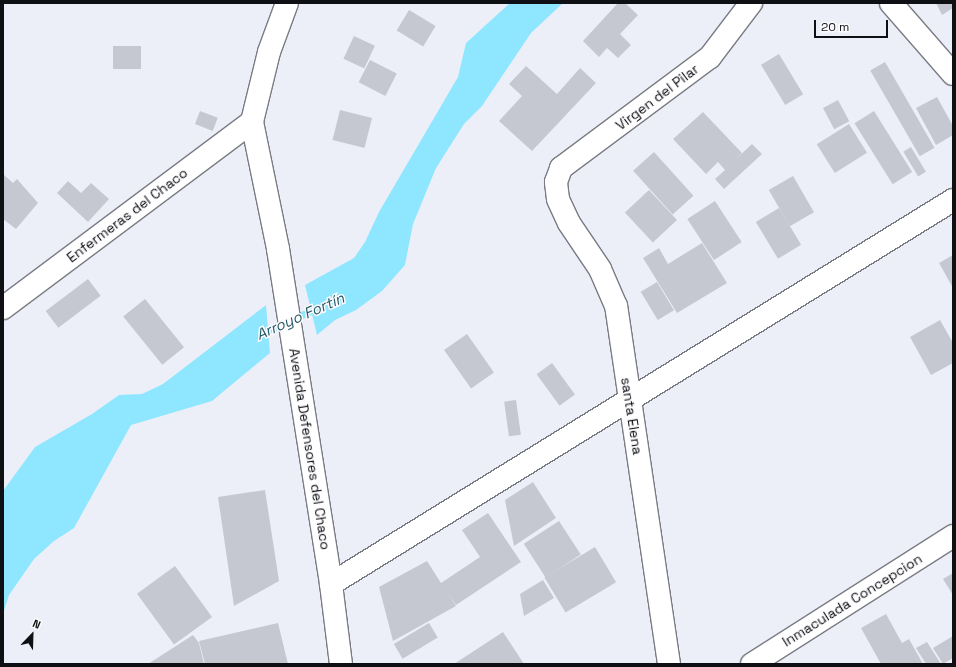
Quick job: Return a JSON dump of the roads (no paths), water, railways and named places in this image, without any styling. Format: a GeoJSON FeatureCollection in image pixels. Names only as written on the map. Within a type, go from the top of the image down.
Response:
{"type":"FeatureCollection","features":[{"type":"Feature","properties":{"kind":"street","name":"Avenida Defensores del Chaco"},"geometry":{"type":"LineString","coordinates":[[287,3],[269,52],[252,122],[278,249],[331,584],[341,664]]}},
{"type":"Feature","properties":{"kind":"street","name":"Virgen del Pilar"},"geometry":{"type":"LineString","coordinates":[[556,182],[561,168],[710,57],[751,3]]}},
{"type":"Feature","properties":{"kind":"street"},"geometry":{"type":"LineString","coordinates":[[891,3],[953,74]]}},
{"type":"Feature","properties":{"kind":"street","name":"Enfermeras del Chaco"},"geometry":{"type":"LineString","coordinates":[[3,308],[252,122]]}},
{"type":"Feature","properties":{"kind":"street","name":"santa Elena"},"geometry":{"type":"LineString","coordinates":[[556,182],[558,199],[569,223],[600,269],[616,306],[669,664]]}},
{"type":"Feature","properties":{"kind":"street"},"geometry":{"type":"LineString","coordinates":[[331,584],[630,401],[953,200]]}},
{"type":"Feature","properties":{"kind":"street","name":"Inmaculada Concepcion"},"geometry":{"type":"LineString","coordinates":[[752,664],[953,536]]}},
{"type":"Feature","properties":{"kind":"water"},"geometry":{"type":"Polygon","coordinates":[[[510,3],[563,3],[531,33],[482,106],[464,124],[436,168],[413,224],[405,265],[382,291],[356,310],[335,320],[317,335],[305,285],[354,258],[365,242],[379,212],[458,77],[466,43],[510,3]]]}},
{"type":"Feature","properties":{"kind":"water"},"geometry":{"type":"Polygon","coordinates":[[[266,305],[270,353],[212,401],[131,425],[74,528],[54,541],[34,559],[9,595],[3,614],[3,491],[35,447],[92,414],[119,395],[142,394],[163,384],[266,305]]]}},
{"type":"Feature","properties":{"kind":"waterway","name":"Arroyo Fortín"},"geometry":{"type":"LineString","coordinates":[[261,333],[319,307]]}}]}
